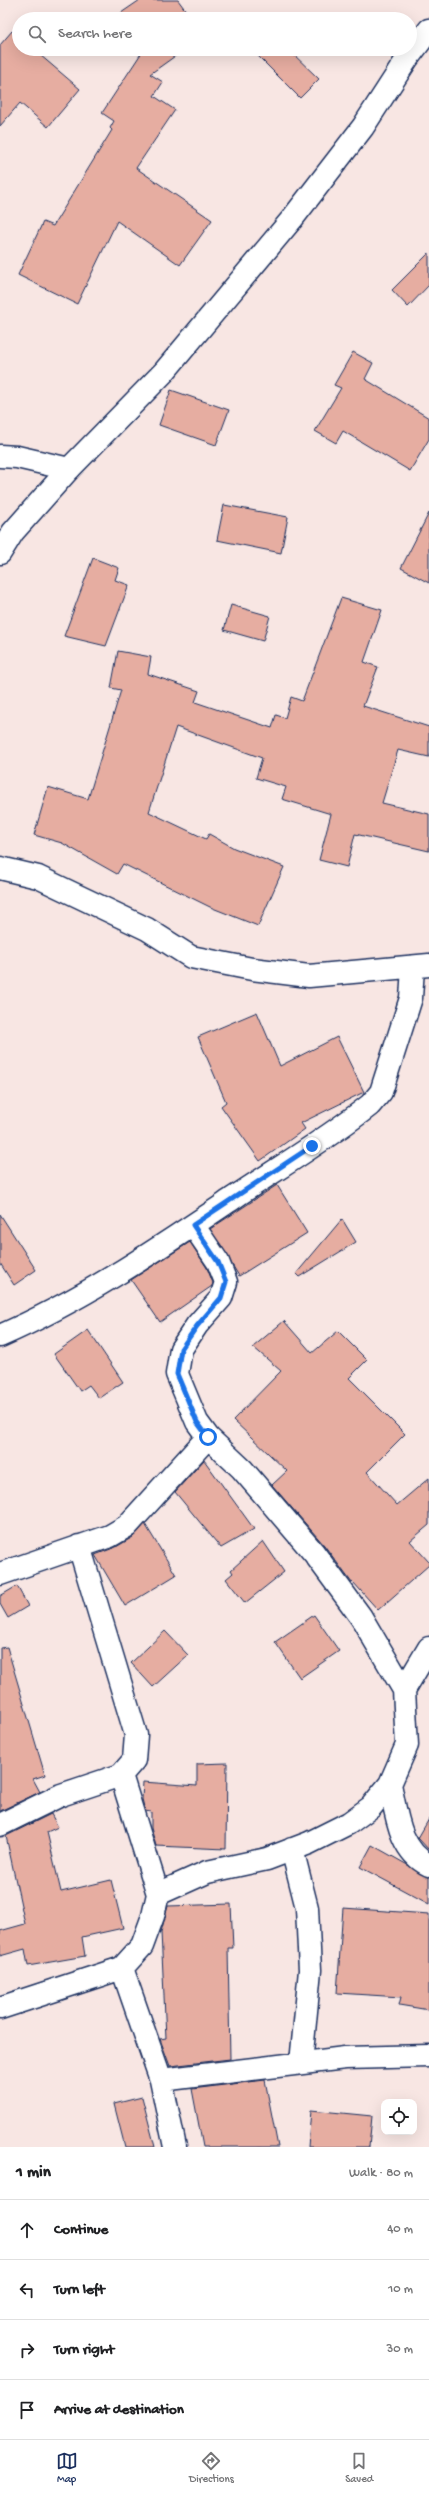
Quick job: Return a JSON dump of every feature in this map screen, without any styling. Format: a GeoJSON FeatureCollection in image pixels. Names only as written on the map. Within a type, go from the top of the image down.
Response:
{"type":"FeatureCollection","features":[{"type":"Feature","properties":{"kind":"street"},"geometry":{"type":"LineString","coordinates":[[417,46],[429,30]]}},
{"type":"Feature","properties":{"kind":"street"},"geometry":{"type":"LineString","coordinates":[[0,553],[13,532],[69,469],[164,372],[292,219],[363,127],[409,56]]}},
{"type":"Feature","properties":{"kind":"street"},"geometry":{"type":"LineString","coordinates":[[0,456],[17,457],[69,469]]}},
{"type":"Feature","properties":{"kind":"street"},"geometry":{"type":"LineString","coordinates":[[0,868],[45,880],[147,929],[190,957],[252,969],[309,976],[421,966],[382,1092],[374,1101],[352,1119],[193,1225],[113,1276],[31,1323],[0,1336]]}},
{"type":"Feature","properties":{"kind":"street"},"geometry":{"type":"LineString","coordinates":[[158,1894],[207,1872],[267,1859],[349,1823],[371,1807],[390,1784],[406,1745],[404,1690],[361,1617],[314,1553],[242,1469],[208,1437],[197,1422],[177,1374],[181,1349],[197,1326],[221,1298],[226,1282],[218,1262],[193,1225]]}},
{"type":"Feature","properties":{"kind":"street"},"geometry":{"type":"LineString","coordinates":[[0,1574],[110,1536],[127,1526],[208,1437]]}},
{"type":"Feature","properties":{"kind":"street"},"geometry":{"type":"LineString","coordinates":[[0,1825],[61,1795],[121,1775],[134,1760],[136,1735],[79,1546]]}},
{"type":"Feature","properties":{"kind":"street"},"geometry":{"type":"LineString","coordinates":[[404,1690],[429,1648]]}},
{"type":"Feature","properties":{"kind":"street"},"geometry":{"type":"LineString","coordinates":[[0,2008],[122,1968],[142,1946],[153,1916],[158,1894],[121,1775]]}},
{"type":"Feature","properties":{"kind":"street"},"geometry":{"type":"LineString","coordinates":[[390,1784],[402,1835],[421,1861],[429,1865]]}},
{"type":"Feature","properties":{"kind":"street"},"geometry":{"type":"LineString","coordinates":[[292,1849],[307,1908],[310,1970],[301,2063]]}},
{"type":"Feature","properties":{"kind":"street"},"geometry":{"type":"LineString","coordinates":[[122,1968],[161,2080],[175,2147]]}},
{"type":"Feature","properties":{"kind":"street"},"geometry":{"type":"LineString","coordinates":[[161,2080],[345,2058],[429,2056]]}},
{"type":"Feature","properties":{"kind":"building"},"geometry":{"type":"Polygon","coordinates":[[[140,0],[178,0],[187,12],[122,12],[140,0]]]}},
{"type":"Feature","properties":{"kind":"building"},"geometry":{"type":"Polygon","coordinates":[[[12,31],[12,56],[41,56],[80,89],[48,127],[20,103],[0,126],[0,45],[12,31]]]}},
{"type":"Feature","properties":{"kind":"building"},"geometry":{"type":"Polygon","coordinates":[[[139,56],[175,56],[150,74],[163,82],[154,96],[175,110],[136,168],[212,220],[180,265],[117,221],[77,304],[18,275],[43,222],[53,226],[112,130],[110,128],[114,121],[102,113],[139,56]]]}},
{"type":"Feature","properties":{"kind":"building"},"geometry":{"type":"Polygon","coordinates":[[[258,56],[295,56],[319,79],[300,98],[258,56]]]}},
{"type":"Feature","properties":{"kind":"building"},"geometry":{"type":"Polygon","coordinates":[[[429,253],[429,285],[408,307],[392,290],[429,253]]]}},
{"type":"Feature","properties":{"kind":"building"},"geometry":{"type":"Polygon","coordinates":[[[353,352],[373,363],[365,379],[429,418],[429,439],[410,471],[343,431],[336,443],[315,431],[341,388],[334,385],[353,352]]]}},
{"type":"Feature","properties":{"kind":"building"},"geometry":{"type":"Polygon","coordinates":[[[171,390],[229,410],[216,445],[159,425],[171,390]]]}},
{"type":"Feature","properties":{"kind":"building"},"geometry":{"type":"Polygon","coordinates":[[[224,505],[288,517],[281,553],[217,540],[224,505]]]}},
{"type":"Feature","properties":{"kind":"building"},"geometry":{"type":"Polygon","coordinates":[[[429,513],[429,583],[401,568],[429,513]]]}},
{"type":"Feature","properties":{"kind":"building"},"geometry":{"type":"Polygon","coordinates":[[[93,558],[119,568],[115,580],[129,585],[106,646],[64,636],[93,558]]]}},
{"type":"Feature","properties":{"kind":"building"},"geometry":{"type":"Polygon","coordinates":[[[341,598],[382,610],[364,662],[378,667],[363,706],[429,727],[429,757],[398,750],[382,803],[429,814],[429,851],[355,834],[347,867],[319,860],[331,814],[282,799],[286,787],[256,778],[262,758],[176,727],[149,812],[206,839],[209,834],[234,848],[284,867],[258,926],[210,907],[123,864],[117,874],[62,843],[34,835],[48,787],[88,799],[121,690],[111,688],[118,651],[151,657],[148,674],[199,691],[195,702],[272,728],[276,715],[285,718],[291,697],[302,701],[341,598]]]}},
{"type":"Feature","properties":{"kind":"building"},"geometry":{"type":"Polygon","coordinates":[[[231,605],[270,616],[263,641],[224,630],[231,605]]]}},
{"type":"Feature","properties":{"kind":"building"},"geometry":{"type":"Polygon","coordinates":[[[257,1012],[280,1066],[337,1037],[364,1092],[301,1123],[305,1129],[260,1161],[221,1106],[226,1102],[198,1037],[257,1012]]]}},
{"type":"Feature","properties":{"kind":"building"},"geometry":{"type":"Polygon","coordinates":[[[277,1185],[307,1233],[239,1276],[210,1229],[277,1185]]]}},
{"type":"Feature","properties":{"kind":"building"},"geometry":{"type":"Polygon","coordinates":[[[0,1214],[36,1270],[14,1285],[0,1263],[0,1214]]]}},
{"type":"Feature","properties":{"kind":"building"},"geometry":{"type":"Polygon","coordinates":[[[342,1219],[356,1242],[299,1277],[296,1274],[342,1219]]]}},
{"type":"Feature","properties":{"kind":"building"},"geometry":{"type":"Polygon","coordinates":[[[190,1242],[207,1268],[213,1283],[212,1286],[160,1322],[131,1280],[190,1242]]]}},
{"type":"Feature","properties":{"kind":"building"},"geometry":{"type":"Polygon","coordinates":[[[284,1321],[312,1353],[338,1331],[367,1360],[349,1378],[405,1434],[367,1472],[397,1505],[429,1478],[429,1525],[410,1541],[429,1562],[429,1565],[378,1610],[353,1582],[352,1583],[324,1545],[272,1485],[287,1471],[233,1420],[281,1371],[253,1347],[284,1321]]]}},
{"type":"Feature","properties":{"kind":"building"},"geometry":{"type":"Polygon","coordinates":[[[88,1330],[123,1382],[99,1398],[89,1385],[80,1391],[54,1354],[88,1330]]]}},
{"type":"Feature","properties":{"kind":"building"},"geometry":{"type":"Polygon","coordinates":[[[204,1460],[254,1529],[221,1548],[175,1492],[204,1460]]]}},
{"type":"Feature","properties":{"kind":"building"},"geometry":{"type":"Polygon","coordinates":[[[145,1524],[176,1575],[125,1606],[95,1555],[116,1547],[133,1537],[145,1524]]]}},
{"type":"Feature","properties":{"kind":"building"},"geometry":{"type":"Polygon","coordinates":[[[263,1541],[284,1572],[245,1603],[226,1579],[233,1573],[231,1570],[263,1541]]]}},
{"type":"Feature","properties":{"kind":"building"},"geometry":{"type":"Polygon","coordinates":[[[17,1586],[28,1606],[8,1618],[0,1604],[0,1596],[17,1586]]]}},
{"type":"Feature","properties":{"kind":"building"},"geometry":{"type":"Polygon","coordinates":[[[314,1615],[339,1651],[300,1678],[275,1642],[314,1615]]]}},
{"type":"Feature","properties":{"kind":"building"},"geometry":{"type":"Polygon","coordinates":[[[165,1631],[188,1655],[153,1687],[131,1663],[165,1631]]]}},
{"type":"Feature","properties":{"kind":"building"},"geometry":{"type":"Polygon","coordinates":[[[7,1647],[45,1775],[33,1779],[40,1792],[0,1811],[0,1648],[7,1647]]]}},
{"type":"Feature","properties":{"kind":"building"},"geometry":{"type":"Polygon","coordinates":[[[227,1763],[226,1849],[156,1846],[151,1828],[151,1812],[145,1811],[142,1799],[143,1782],[197,1786],[197,1764],[227,1763]]]}},
{"type":"Feature","properties":{"kind":"building"},"geometry":{"type":"Polygon","coordinates":[[[51,1814],[58,1827],[47,1832],[61,1892],[111,1880],[123,1928],[82,1937],[85,1956],[28,1966],[25,1949],[0,1956],[0,1931],[25,1924],[6,1836],[51,1814]]]}},
{"type":"Feature","properties":{"kind":"building"},"geometry":{"type":"Polygon","coordinates":[[[429,1819],[429,1850],[418,1838],[429,1819]]]}},
{"type":"Feature","properties":{"kind":"building"},"geometry":{"type":"Polygon","coordinates":[[[372,1845],[429,1877],[429,1904],[360,1867],[372,1845]]]}},
{"type":"Feature","properties":{"kind":"building"},"geometry":{"type":"Polygon","coordinates":[[[231,1904],[233,1948],[228,1948],[230,2059],[170,2066],[160,2039],[166,2038],[161,1932],[168,1906],[231,1904]]]}},
{"type":"Feature","properties":{"kind":"building"},"geometry":{"type":"Polygon","coordinates":[[[343,1908],[429,1914],[429,2010],[399,2005],[401,1997],[337,1993],[343,1908]]]}},
{"type":"Feature","properties":{"kind":"building"},"geometry":{"type":"Polygon","coordinates":[[[265,2080],[278,2147],[203,2147],[192,2089],[265,2080]]]}},
{"type":"Feature","properties":{"kind":"building"},"geometry":{"type":"Polygon","coordinates":[[[142,2097],[155,2147],[125,2147],[114,2104],[142,2097]]]}},
{"type":"Feature","properties":{"kind":"building"},"geometry":{"type":"Polygon","coordinates":[[[311,2110],[372,2116],[369,2147],[308,2147],[311,2110]]]}},
{"type":"Feature","properties":{"kind":"route"},"geometry":{"type":"LineString","coordinates":[[208,1437],[197,1422],[177,1374],[181,1349],[197,1326],[221,1298],[226,1282],[224,1273],[218,1262],[193,1225],[312,1146]]}}]}
